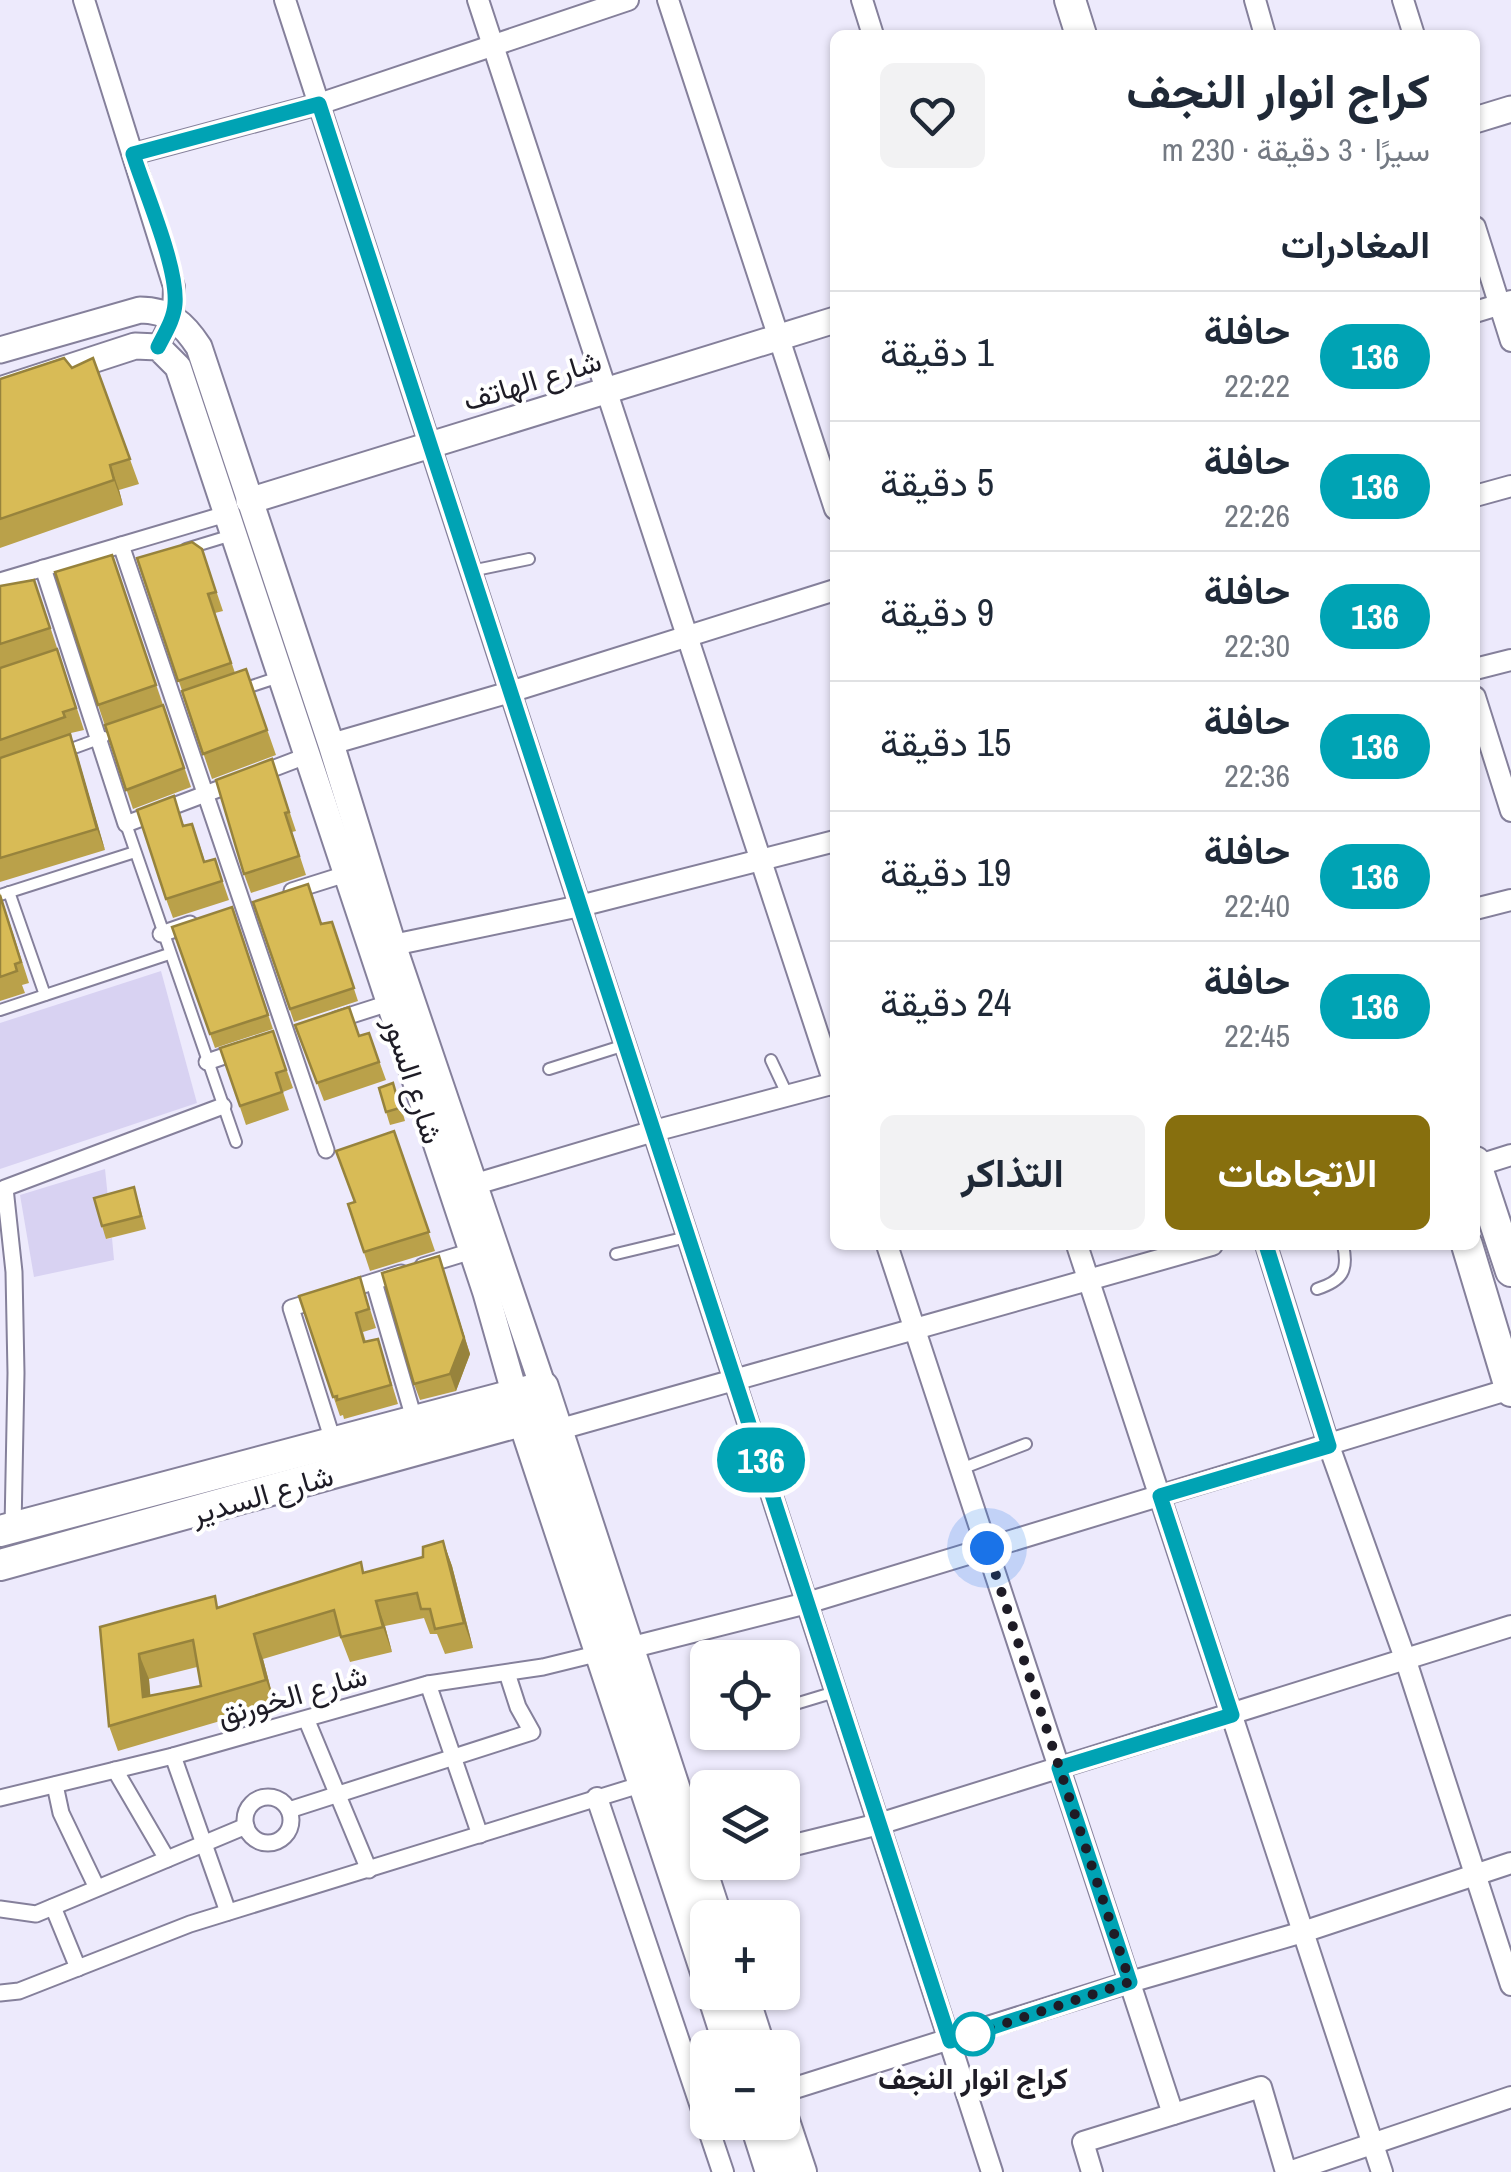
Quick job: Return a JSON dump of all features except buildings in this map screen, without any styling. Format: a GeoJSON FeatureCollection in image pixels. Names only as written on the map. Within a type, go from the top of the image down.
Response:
{"type":"FeatureCollection","features":[{"type":"Feature","properties":{"kind":"main road"},"geometry":{"type":"LineString","coordinates":[[1070,0],[1079,30]]}},
{"type":"Feature","properties":{"kind":"main road"},"geometry":{"type":"LineString","coordinates":[[1091,0],[1100,30]]}},
{"type":"Feature","properties":{"kind":"main road"},"geometry":{"type":"LineString","coordinates":[[1480,1176],[1511,1270]]}},
{"type":"Feature","properties":{"kind":"main road"},"geometry":{"type":"LineString","coordinates":[[1468,1250],[1511,1390]]}},
{"type":"Feature","properties":{"kind":"main road","name":"شارع السدير"},"geometry":{"type":"LineString","coordinates":[[6,1530],[207,1493],[538,1409]]}},
{"type":"Feature","properties":{"kind":"main road","name":"شارع السدير"},"geometry":{"type":"LineString","coordinates":[[0,1566],[334,1444],[415,1422],[538,1409]]}},
{"type":"Feature","properties":{"kind":"main road","name":"شارع السور"},"geometry":{"type":"LineString","coordinates":[[538,1409],[614,1650],[644,1784],[690,1923]]}},
{"type":"Feature","properties":{"kind":"main road","name":"شارع السور"},"geometry":{"type":"LineString","coordinates":[[614,1650],[690,1817]]}},
{"type":"Feature","properties":{"kind":"main road"},"geometry":{"type":"LineString","coordinates":[[761,2140],[772,2172]]}},
{"type":"Feature","properties":{"kind":"main road"},"geometry":{"type":"LineString","coordinates":[[790,2140],[801,2172]]}},
{"type":"Feature","properties":{"kind":"street"},"geometry":{"type":"LineString","coordinates":[[0,390],[134,346],[158,347],[173,317],[176,298],[170,269],[84,0]]}},
{"type":"Feature","properties":{"kind":"street"},"geometry":{"type":"LineString","coordinates":[[285,0],[992,2172]]}},
{"type":"Feature","properties":{"kind":"street"},"geometry":{"type":"LineString","coordinates":[[478,0],[830,1069]]}},
{"type":"Feature","properties":{"kind":"street"},"geometry":{"type":"LineString","coordinates":[[133,154],[319,104],[628,0]]}},
{"type":"Feature","properties":{"kind":"street"},"geometry":{"type":"LineString","coordinates":[[668,0],[830,494]]}},
{"type":"Feature","properties":{"kind":"street"},"geometry":{"type":"LineString","coordinates":[[862,0],[871,30]]}},
{"type":"Feature","properties":{"kind":"street"},"geometry":{"type":"LineString","coordinates":[[1256,0],[1265,30]]}},
{"type":"Feature","properties":{"kind":"street"},"geometry":{"type":"LineString","coordinates":[[1403,0],[1412,30]]}},
{"type":"Feature","properties":{"kind":"street"},"geometry":{"type":"LineString","coordinates":[[1480,118],[1511,109]]}},
{"type":"Feature","properties":{"kind":"street"},"geometry":{"type":"LineString","coordinates":[[1480,240],[1505,303],[1511,341]]}},
{"type":"Feature","properties":{"kind":"street"},"geometry":{"type":"LineString","coordinates":[[1480,310],[1505,303]]}},
{"type":"Feature","properties":{"kind":"street"},"geometry":{"type":"LineString","coordinates":[[0,350],[127,312],[150,310],[173,317]]}},
{"type":"Feature","properties":{"kind":"street","name":"شارع السور"},"geometry":{"type":"LineString","coordinates":[[173,317],[188,330],[198,348],[331,744],[393,946],[476,1184],[497,1289],[538,1409]]}},
{"type":"Feature","properties":{"kind":"street","name":"شارع الهاتف"},"geometry":{"type":"LineString","coordinates":[[249,501],[830,322]]}},
{"type":"Feature","properties":{"kind":"street","name":"شارع السور"},"geometry":{"type":"LineString","coordinates":[[158,347],[178,366],[472,1250],[497,1289]]}},
{"type":"Feature","properties":{"kind":"street"},"geometry":{"type":"LineString","coordinates":[[1480,495],[1511,486]]}},
{"type":"Feature","properties":{"kind":"street"},"geometry":{"type":"LineString","coordinates":[[0,581],[121,545],[229,524],[249,501]]}},
{"type":"Feature","properties":{"kind":"street"},"geometry":{"type":"LineString","coordinates":[[121,545],[121,568],[170,714],[206,794],[244,907],[272,1040],[326,1150]]}},
{"type":"Feature","properties":{"kind":"street"},"geometry":{"type":"LineString","coordinates":[[44,568],[58,586],[72,656],[106,736],[126,824],[306,756]]}},
{"type":"Feature","properties":{"kind":"street"},"geometry":{"type":"LineString","coordinates":[[331,744],[830,592]]}},
{"type":"Feature","properties":{"kind":"street"},"geometry":{"type":"LineString","coordinates":[[54,662],[72,656]]}},
{"type":"Feature","properties":{"kind":"street"},"geometry":{"type":"LineString","coordinates":[[1480,669],[1511,660]]}},
{"type":"Feature","properties":{"kind":"street"},"geometry":{"type":"LineString","coordinates":[[1480,713],[1511,810]]}},
{"type":"Feature","properties":{"kind":"street"},"geometry":{"type":"LineString","coordinates":[[393,946],[580,906],[830,841]]}},
{"type":"Feature","properties":{"kind":"street"},"geometry":{"type":"LineString","coordinates":[[278,896],[346,874]]}},
{"type":"Feature","properties":{"kind":"street"},"geometry":{"type":"LineString","coordinates":[[1480,908],[1511,900]]}},
{"type":"Feature","properties":{"kind":"street"},"geometry":{"type":"LineString","coordinates":[[228,912],[262,901]]}},
{"type":"Feature","properties":{"kind":"street"},"geometry":{"type":"LineString","coordinates":[[161,934],[211,918]]}},
{"type":"Feature","properties":{"kind":"street"},"geometry":{"type":"LineString","coordinates":[[322,1024],[389,1003]]}},
{"type":"Feature","properties":{"kind":"street"},"geometry":{"type":"LineString","coordinates":[[207,1062],[306,1030]]}},
{"type":"Feature","properties":{"kind":"street"},"geometry":{"type":"LineString","coordinates":[[476,1184],[654,1131],[830,1085]]}},
{"type":"Feature","properties":{"kind":"street"},"geometry":{"type":"LineString","coordinates":[[6,1530],[16,1372],[14,1272],[5,1188],[223,1106]]}},
{"type":"Feature","properties":{"kind":"street"},"geometry":{"type":"LineString","coordinates":[[1480,1163],[1511,1155]]}},
{"type":"Feature","properties":{"kind":"street"},"geometry":{"type":"LineString","coordinates":[[334,1444],[291,1308],[472,1250]]}},
{"type":"Feature","properties":{"kind":"street"},"geometry":{"type":"LineString","coordinates":[[889,1250],[1173,2114]]}},
{"type":"Feature","properties":{"kind":"street"},"geometry":{"type":"LineString","coordinates":[[1079,1250],[1382,2172]]}},
{"type":"Feature","properties":{"kind":"street"},"geometry":{"type":"LineString","coordinates":[[538,1409],[734,1379],[1194,1250]]}},
{"type":"Feature","properties":{"kind":"street"},"geometry":{"type":"LineString","coordinates":[[1268,1250],[1329,1446],[1406,1661],[1511,1985]]}},
{"type":"Feature","properties":{"kind":"street"},"geometry":{"type":"LineString","coordinates":[[374,1282],[415,1422]]}},
{"type":"Feature","properties":{"kind":"street"},"geometry":{"type":"LineString","coordinates":[[614,1650],[807,1603],[1511,1390]]}},
{"type":"Feature","properties":{"kind":"street"},"geometry":{"type":"LineString","coordinates":[[800,1844],[879,1824],[1511,1626]]}},
{"type":"Feature","properties":{"kind":"street","name":"شارع الخورنق"},"geometry":{"type":"LineString","coordinates":[[0,1798],[307,1721],[428,1684],[614,1650]]}},
{"type":"Feature","properties":{"kind":"street"},"geometry":{"type":"LineString","coordinates":[[289,1810],[532,1732],[506,1672]]}},
{"type":"Feature","properties":{"kind":"street"},"geometry":{"type":"LineString","coordinates":[[428,1684],[480,1835]]}},
{"type":"Feature","properties":{"kind":"street"},"geometry":{"type":"LineString","coordinates":[[307,1721],[369,1870]]}},
{"type":"Feature","properties":{"kind":"street"},"geometry":{"type":"LineString","coordinates":[[174,1756],[228,1912]]}},
{"type":"Feature","properties":{"kind":"street"},"geometry":{"type":"LineString","coordinates":[[116,1770],[167,1859]]}},
{"type":"Feature","properties":{"kind":"street"},"geometry":{"type":"LineString","coordinates":[[0,1993],[19,1991],[228,1912],[644,1784]]}},
{"type":"Feature","properties":{"kind":"street"},"geometry":{"type":"LineString","coordinates":[[55,1785],[61,1812],[97,1888]]}},
{"type":"Feature","properties":{"kind":"street"},"geometry":{"type":"LineString","coordinates":[[597,1798],[724,2172]]}},
{"type":"Feature","properties":{"kind":"street"},"geometry":{"type":"LineString","coordinates":[[256,1799],[279,1799],[289,1810],[287,1832],[276,1842],[260,1842],[246,1826],[246,1811],[256,1799]]}},
{"type":"Feature","properties":{"kind":"street"},"geometry":{"type":"LineString","coordinates":[[0,1908],[36,1914],[246,1826]]}},
{"type":"Feature","properties":{"kind":"street"},"geometry":{"type":"LineString","coordinates":[[800,2087],[1130,1982],[1303,1932],[1511,1863]]}},
{"type":"Feature","properties":{"kind":"street"},"geometry":{"type":"LineString","coordinates":[[53,1907],[78,1968]]}},
{"type":"Feature","properties":{"kind":"street"},"geometry":{"type":"LineString","coordinates":[[1092,2172],[1082,2142],[1261,2087],[1288,2172],[1511,2097]]}},
{"type":"Feature","properties":{"kind":"lane"},"geometry":{"type":"LineString","coordinates":[[180,550],[229,524]]}},
{"type":"Feature","properties":{"kind":"lane"},"geometry":{"type":"LineString","coordinates":[[472,571],[529,559]]}},
{"type":"Feature","properties":{"kind":"lane"},"geometry":{"type":"LineString","coordinates":[[121,568],[146,561]]}},
{"type":"Feature","properties":{"kind":"lane"},"geometry":{"type":"LineString","coordinates":[[33,593],[58,586]]}},
{"type":"Feature","properties":{"kind":"lane"},"geometry":{"type":"LineString","coordinates":[[229,694],[280,676]]}},
{"type":"Feature","properties":{"kind":"lane"},"geometry":{"type":"LineString","coordinates":[[170,714],[195,706]]}},
{"type":"Feature","properties":{"kind":"lane"},"geometry":{"type":"LineString","coordinates":[[54,755],[106,736]]}},
{"type":"Feature","properties":{"kind":"lane"},"geometry":{"type":"LineString","coordinates":[[126,824],[236,1142]]}},
{"type":"Feature","properties":{"kind":"lane"},"geometry":{"type":"LineString","coordinates":[[45,995],[4,893],[135,852]]}},
{"type":"Feature","properties":{"kind":"lane"},"geometry":{"type":"LineString","coordinates":[[0,1010],[169,954]]}},
{"type":"Feature","properties":{"kind":"lane"},"geometry":{"type":"LineString","coordinates":[[549,1069],[626,1045]]}},
{"type":"Feature","properties":{"kind":"lane"},"geometry":{"type":"LineString","coordinates":[[771,1060],[787,1094]]}},
{"type":"Feature","properties":{"kind":"lane"},"geometry":{"type":"LineString","coordinates":[[616,1254],[688,1237]]}},
{"type":"Feature","properties":{"kind":"lane"},"geometry":{"type":"LineString","coordinates":[[1317,1289],[1344,1274],[1344,1250]]}},
{"type":"Feature","properties":{"kind":"lane"},"geometry":{"type":"LineString","coordinates":[[961,1469],[1026,1444]]}},
{"type":"Feature","properties":{"kind":"lane"},"geometry":{"type":"LineString","coordinates":[[800,1703],[836,1692]]}},
{"type":"Feature","properties":{"kind":"shaded area"},"geometry":{"type":"Polygon","coordinates":[[[161,971],[197,1103],[0,1169],[0,1023],[161,971]]]}},
{"type":"Feature","properties":{"kind":"shaded area"},"geometry":{"type":"Polygon","coordinates":[[[105,1169],[107,1239],[112,1238],[114,1260],[34,1277],[20,1195],[105,1169]]]}},
{"type":"Feature","properties":{"kind":"bus line","name":"136"},"geometry":{"type":"LineString","coordinates":[[158,347],[173,317],[176,298],[133,154],[319,104],[950,2041],[1130,1982],[1059,1768],[1232,1715],[1160,1496],[1329,1446],[1268,1250]]}},
{"type":"Feature","properties":{"kind":"place","name":"كراج انوار النجف"},"geometry":{"type":"Point","coordinates":[973,2034]}},
{"type":"Feature","properties":{"kind":"route"},"geometry":{"type":"LineString","coordinates":[[973,2034],[1130,1982],[987,1548]]}}]}
